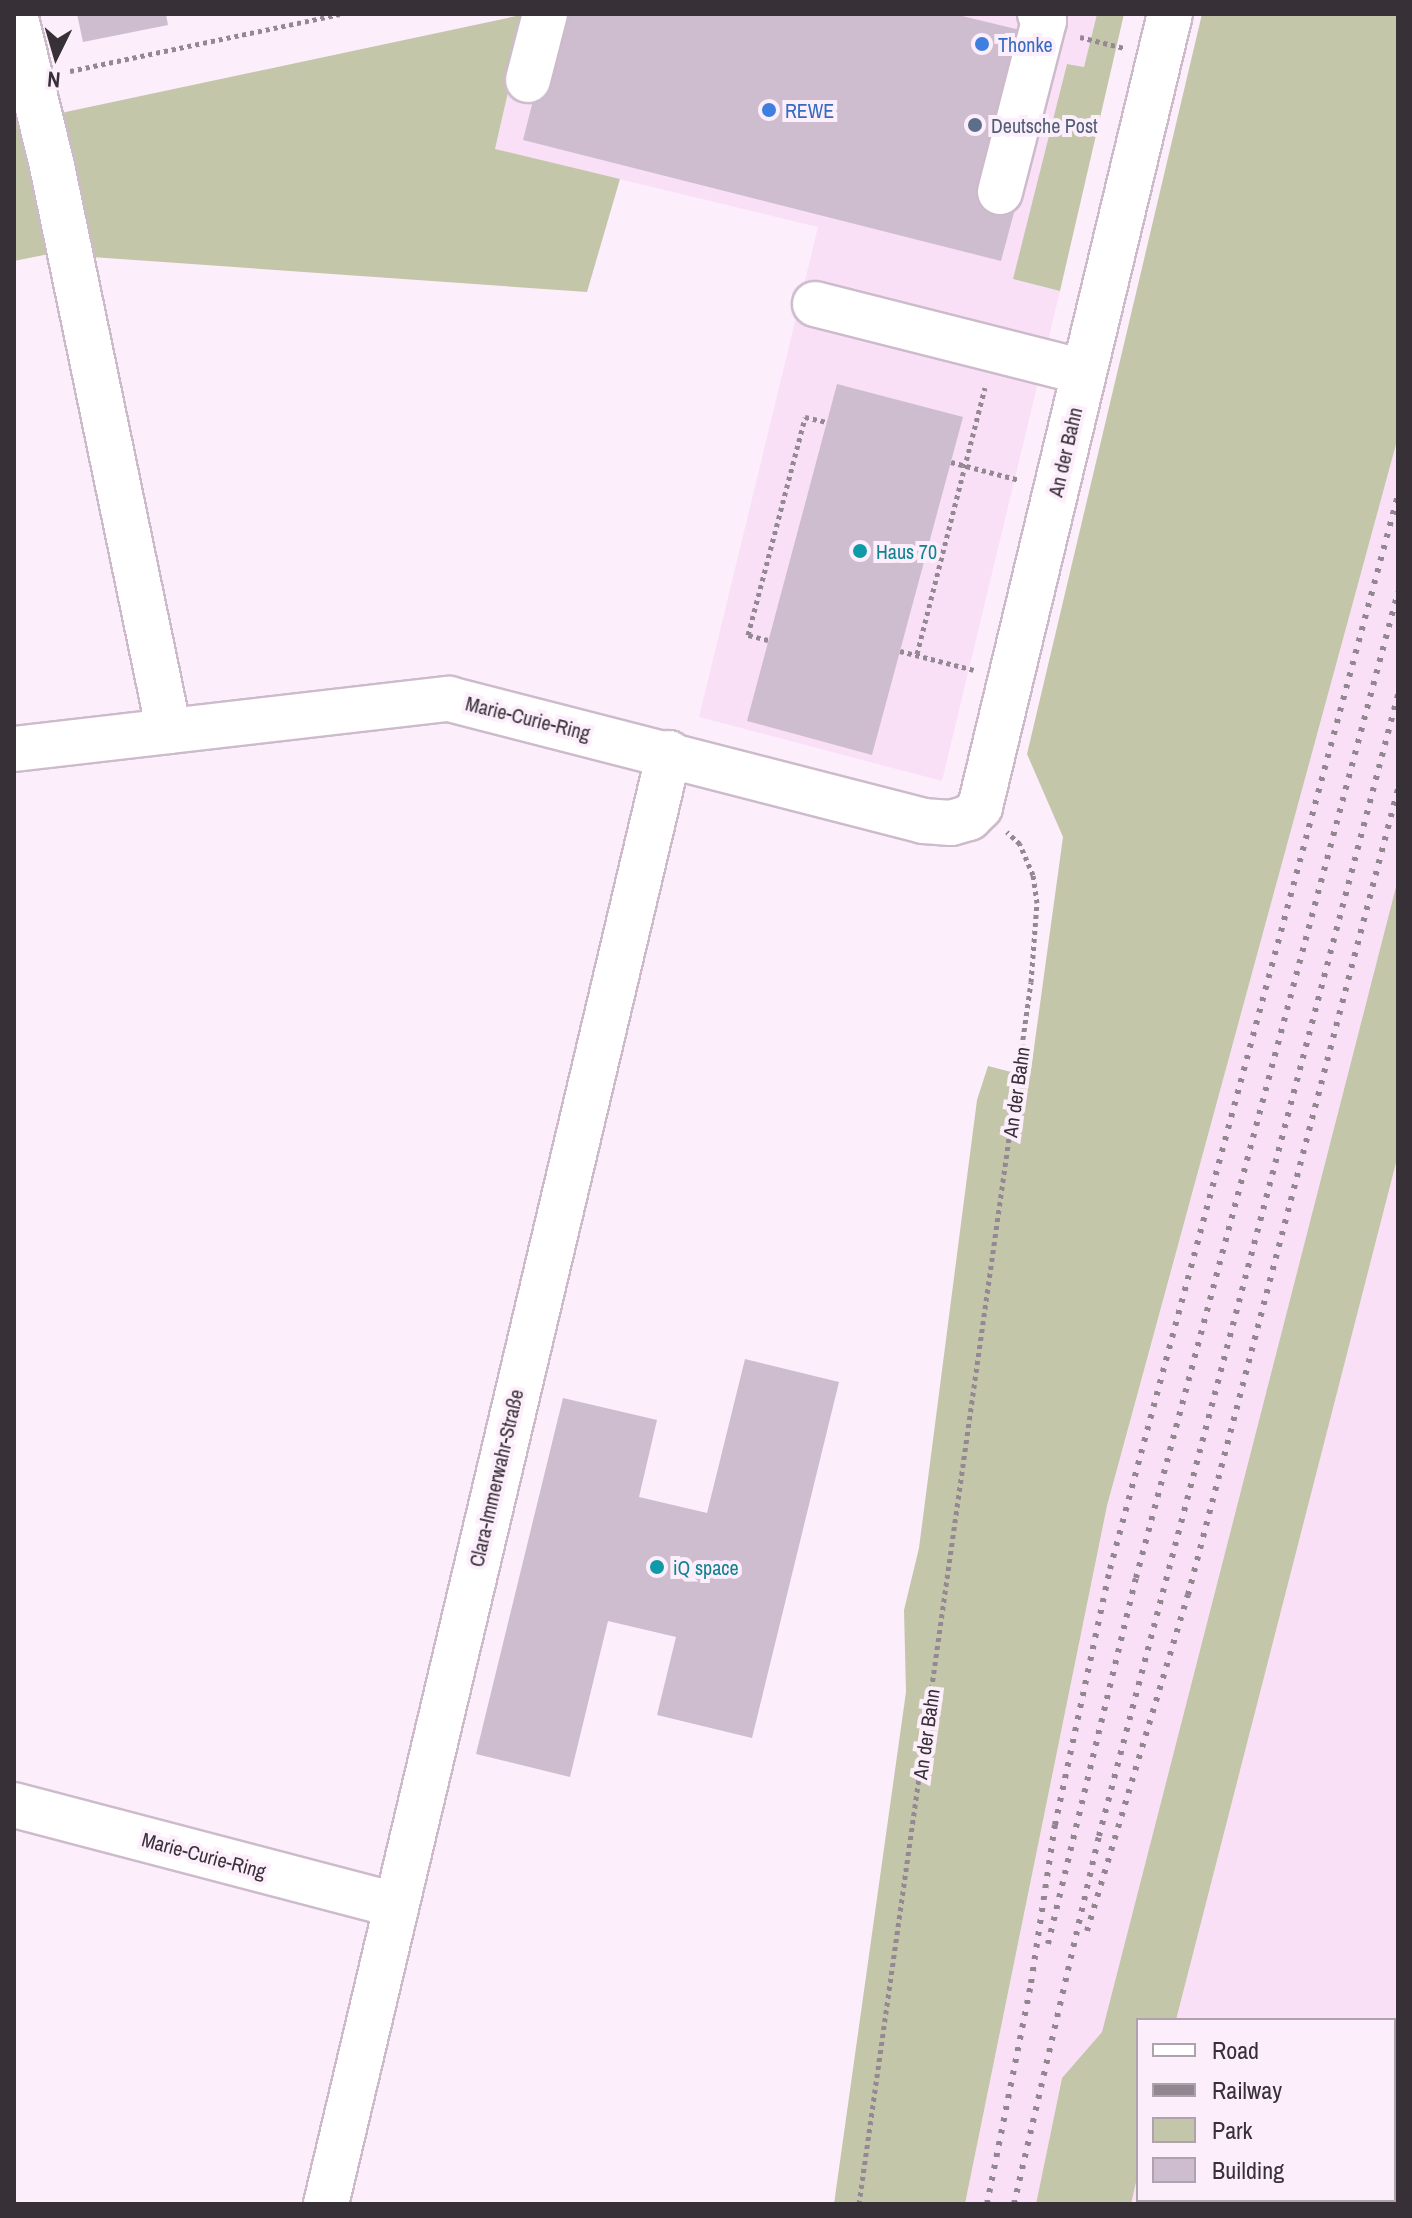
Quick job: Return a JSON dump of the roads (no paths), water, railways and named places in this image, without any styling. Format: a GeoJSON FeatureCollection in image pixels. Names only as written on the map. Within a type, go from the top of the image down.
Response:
{"type":"FeatureCollection","features":[{"type":"Feature","properties":{"kind":"street"},"geometry":{"type":"LineString","coordinates":[[15,14],[169,731]]}},
{"type":"Feature","properties":{"kind":"street"},"geometry":{"type":"LineString","coordinates":[[528,80],[545,14]]}},
{"type":"Feature","properties":{"kind":"street","name":"An der Bahn"},"geometry":{"type":"LineString","coordinates":[[980,807],[1170,14]]}},
{"type":"Feature","properties":{"kind":"street"},"geometry":{"type":"LineString","coordinates":[[1000,192],[1041,21]]}},
{"type":"Feature","properties":{"kind":"street"},"geometry":{"type":"LineString","coordinates":[[815,304],[1084,372]]}},
{"type":"Feature","properties":{"kind":"street","name":"Marie-Curie-Ring"},"geometry":{"type":"LineString","coordinates":[[14,749],[449,699],[669,753],[923,821],[951,823],[969,818],[980,807]]}},
{"type":"Feature","properties":{"kind":"street","name":"Clara-Immerwahr-Straße"},"geometry":{"type":"LineString","coordinates":[[326,2204],[669,753]]}},
{"type":"Feature","properties":{"kind":"street","name":"Marie-Curie-Ring"},"geometry":{"type":"LineString","coordinates":[[14,1805],[395,1905]]}},
{"type":"Feature","properties":{"kind":"railway"},"geometry":{"type":"LineString","coordinates":[[987,2204],[1031,1983],[1055,1825],[1110,1569],[1398,495]]}},
{"type":"Feature","properties":{"kind":"railway"},"geometry":{"type":"LineString","coordinates":[[1048,1944],[1136,1578],[1398,592]]}},
{"type":"Feature","properties":{"kind":"railway"},"geometry":{"type":"LineString","coordinates":[[1014,2204],[1099,1836],[1398,695]]}},
{"type":"Feature","properties":{"kind":"railway"},"geometry":{"type":"LineString","coordinates":[[1087,1931],[1188,1595],[1398,789]]}},
{"type":"Feature","properties":{"kind":"place","name":"Thonke"},"geometry":{"type":"Point","coordinates":[982,44]}},
{"type":"Feature","properties":{"kind":"place","name":"REWE"},"geometry":{"type":"Point","coordinates":[769,110]}},
{"type":"Feature","properties":{"kind":"place","name":"Deutsche Post"},"geometry":{"type":"Point","coordinates":[975,125]}},
{"type":"Feature","properties":{"kind":"place","name":"Haus 70"},"geometry":{"type":"Point","coordinates":[860,551]}},
{"type":"Feature","properties":{"kind":"place","name":"iQ space"},"geometry":{"type":"Point","coordinates":[657,1567]}}]}
